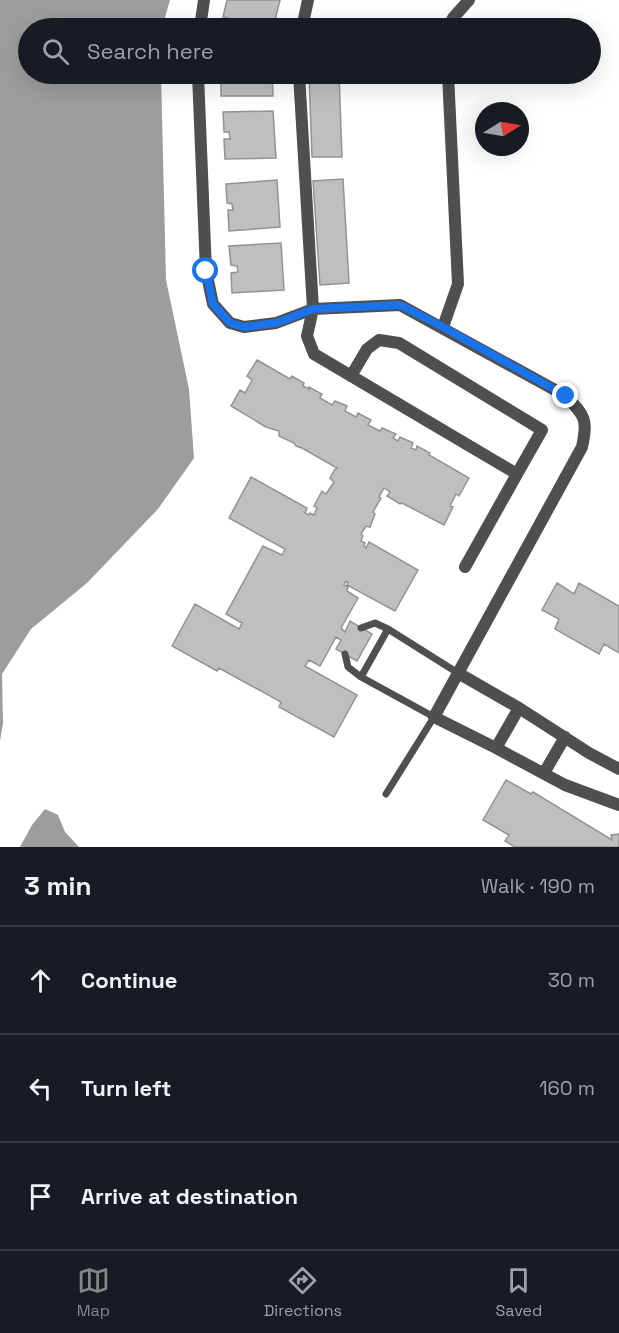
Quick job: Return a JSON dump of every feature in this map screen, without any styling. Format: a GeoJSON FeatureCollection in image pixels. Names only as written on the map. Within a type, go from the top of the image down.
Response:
{"type":"FeatureCollection","features":[{"type":"Feature","properties":{"kind":"street"},"geometry":{"type":"LineString","coordinates":[[201,18],[204,0]]}},
{"type":"Feature","properties":{"kind":"street"},"geometry":{"type":"LineString","coordinates":[[304,18],[308,0]]}},
{"type":"Feature","properties":{"kind":"street"},"geometry":{"type":"LineString","coordinates":[[453,18],[469,0]]}},
{"type":"Feature","properties":{"kind":"street"},"geometry":{"type":"LineString","coordinates":[[198,84],[206,271],[213,304],[230,323],[244,327],[276,323],[313,309],[400,305],[566,396],[582,413],[585,431],[582,447],[434,717],[565,785],[619,805]]}},
{"type":"Feature","properties":{"kind":"street"},"geometry":{"type":"LineString","coordinates":[[300,84],[313,309],[307,336],[314,354],[517,474]]}},
{"type":"Feature","properties":{"kind":"street"},"geometry":{"type":"LineString","coordinates":[[443,327],[458,284],[448,84]]}},
{"type":"Feature","properties":{"kind":"street"},"geometry":{"type":"LineString","coordinates":[[351,376],[367,349],[379,340],[399,343],[542,430],[465,567]]}},
{"type":"Feature","properties":{"kind":"street"},"geometry":{"type":"LineString","coordinates":[[458,673],[619,769]]}},
{"type":"Feature","properties":{"kind":"street"},"geometry":{"type":"LineString","coordinates":[[496,748],[519,708]]}},
{"type":"Feature","properties":{"kind":"street"},"geometry":{"type":"LineString","coordinates":[[544,773],[565,737]]}},
{"type":"Feature","properties":{"kind":"lane"},"geometry":{"type":"LineString","coordinates":[[361,628],[375,623],[388,629],[458,673]]}},
{"type":"Feature","properties":{"kind":"lane"},"geometry":{"type":"LineString","coordinates":[[361,677],[388,629]]}},
{"type":"Feature","properties":{"kind":"lane"},"geometry":{"type":"LineString","coordinates":[[345,654],[348,667],[361,677],[434,717],[386,794]]}},
{"type":"Feature","properties":{"kind":"shaded area"},"geometry":{"type":"Polygon","coordinates":[[[0,0],[170,0],[165,18],[18,18],[18,84],[161,84],[166,280],[189,389],[194,458],[158,509],[87,583],[31,629],[2,674],[3,723],[0,741],[0,0]]]}},
{"type":"Feature","properties":{"kind":"shaded area"},"geometry":{"type":"Polygon","coordinates":[[[45,809],[58,815],[65,832],[79,847],[20,847],[32,825],[45,809]]]}},
{"type":"Feature","properties":{"kind":"building"},"geometry":{"type":"Polygon","coordinates":[[[227,0],[280,0],[276,18],[223,17],[227,0]]]}},
{"type":"Feature","properties":{"kind":"building"},"geometry":{"type":"Polygon","coordinates":[[[221,84],[272,84],[273,96],[221,96],[221,84]]]}},
{"type":"Feature","properties":{"kind":"building"},"geometry":{"type":"Polygon","coordinates":[[[309,84],[339,84],[342,157],[312,157],[309,84]]]}},
{"type":"Feature","properties":{"kind":"building"},"geometry":{"type":"Polygon","coordinates":[[[273,111],[276,158],[225,159],[224,139],[230,139],[229,132],[224,132],[223,112],[273,111]]]}},
{"type":"Feature","properties":{"kind":"building"},"geometry":{"type":"Polygon","coordinates":[[[343,179],[349,283],[320,285],[313,181],[343,179]]]}},
{"type":"Feature","properties":{"kind":"building"},"geometry":{"type":"Polygon","coordinates":[[[277,180],[280,227],[229,231],[228,210],[233,210],[232,204],[227,203],[226,184],[277,180]]]}},
{"type":"Feature","properties":{"kind":"building"},"geometry":{"type":"Polygon","coordinates":[[[281,243],[284,290],[232,293],[231,273],[238,272],[237,266],[231,265],[229,246],[281,243]]]}},
{"type":"Feature","properties":{"kind":"building"},"geometry":{"type":"Polygon","coordinates":[[[257,360],[290,379],[292,376],[304,383],[303,386],[322,394],[320,398],[332,405],[335,401],[347,406],[345,411],[356,417],[358,413],[371,420],[368,425],[380,431],[382,428],[396,434],[393,438],[398,441],[400,437],[413,443],[411,448],[416,450],[417,446],[469,478],[459,496],[456,494],[450,506],[453,507],[444,525],[387,496],[390,492],[384,488],[379,497],[381,498],[373,512],[375,514],[370,527],[366,526],[361,534],[363,536],[361,541],[365,543],[366,548],[369,542],[418,570],[395,611],[345,582],[344,585],[348,587],[347,591],[358,598],[341,628],[345,632],[350,621],[372,634],[357,661],[336,649],[341,640],[336,637],[320,666],[309,660],[305,666],[357,695],[334,737],[279,707],[281,702],[219,668],[217,671],[172,646],[195,604],[239,629],[242,623],[226,614],[263,546],[282,555],[285,549],[229,518],[251,477],[307,508],[305,513],[309,515],[310,513],[314,515],[317,508],[314,506],[322,491],[326,494],[334,482],[330,478],[337,468],[279,436],[279,431],[266,427],[231,406],[240,390],[245,393],[252,380],[247,376],[257,360]]]}},
{"type":"Feature","properties":{"kind":"building"},"geometry":{"type":"Polygon","coordinates":[[[557,583],[574,594],[579,583],[619,606],[619,653],[604,644],[599,654],[555,629],[559,619],[542,610],[557,583]]]}},
{"type":"Feature","properties":{"kind":"building"},"geometry":{"type":"Polygon","coordinates":[[[506,780],[531,794],[533,792],[612,840],[611,835],[619,834],[619,847],[515,847],[505,841],[509,835],[483,820],[506,780]]]}},
{"type":"Feature","properties":{"kind":"route"},"geometry":{"type":"LineString","coordinates":[[206,271],[213,304],[230,323],[244,327],[276,323],[313,309],[400,305],[566,396]]}}]}
